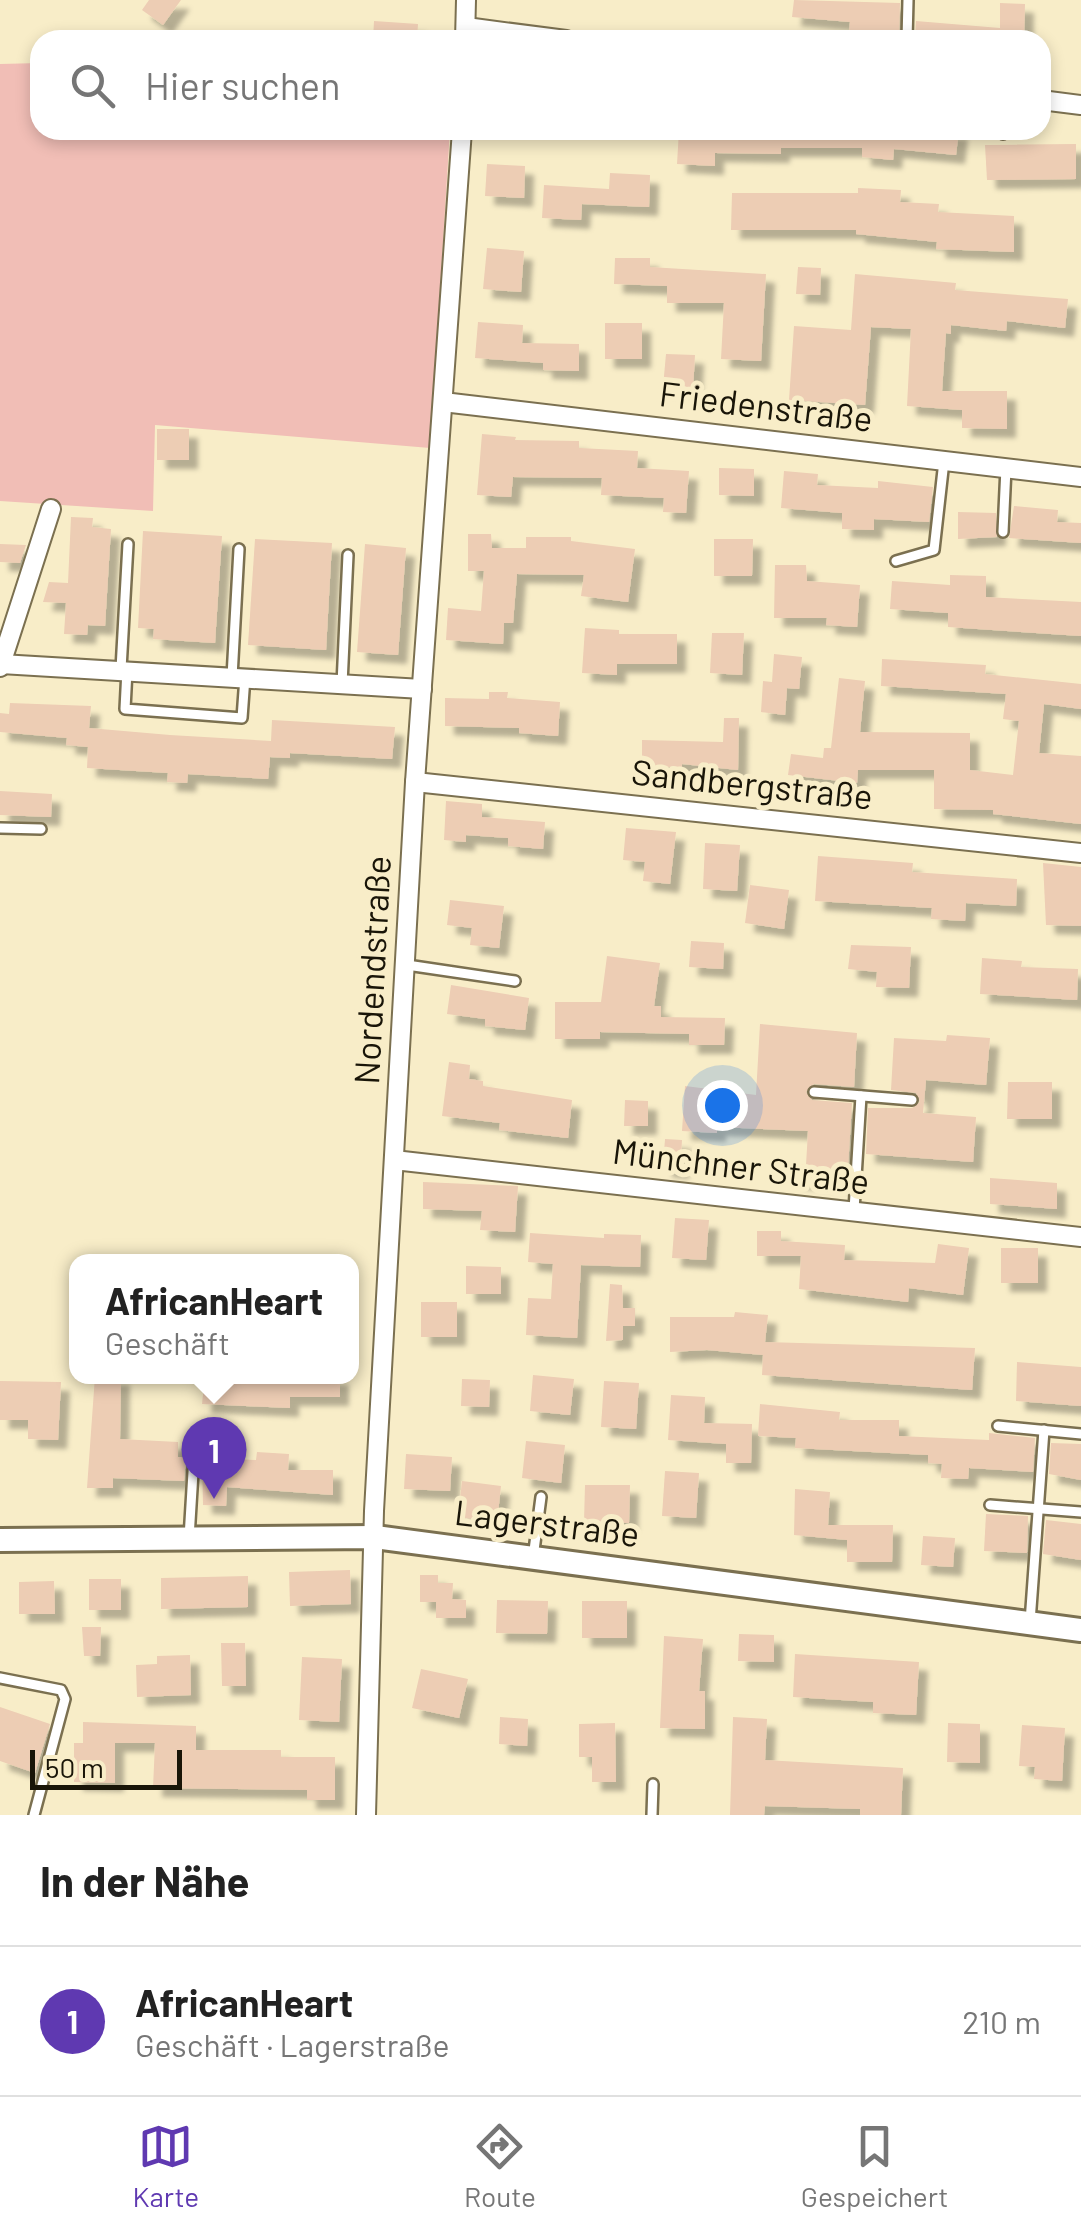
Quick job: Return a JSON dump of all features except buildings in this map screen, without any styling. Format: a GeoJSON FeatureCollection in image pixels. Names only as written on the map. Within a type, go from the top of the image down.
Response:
{"type":"FeatureCollection","features":[{"type":"Feature","properties":{"kind":"street"},"geometry":{"type":"LineString","coordinates":[[465,30],[466,0]]}},
{"type":"Feature","properties":{"kind":"street"},"geometry":{"type":"LineString","coordinates":[[1051,101],[1081,105]]}},
{"type":"Feature","properties":{"kind":"street","name":"Nordendstraße"},"geometry":{"type":"LineString","coordinates":[[366,1815],[375,1538],[415,782],[461,140]]}},
{"type":"Feature","properties":{"kind":"street","name":"Friedenstraße"},"geometry":{"type":"LineString","coordinates":[[442,402],[1081,477]]}},
{"type":"Feature","properties":{"kind":"street"},"geometry":{"type":"LineString","coordinates":[[51,508],[1,665],[124,669],[422,689]]}},
{"type":"Feature","properties":{"kind":"street","name":"Sandbergstraße"},"geometry":{"type":"LineString","coordinates":[[415,782],[1081,853]]}},
{"type":"Feature","properties":{"kind":"street","name":"Münchner Straße"},"geometry":{"type":"LineString","coordinates":[[394,1160],[1081,1237]]}},
{"type":"Feature","properties":{"kind":"street","name":"Lagerstraße"},"geometry":{"type":"LineString","coordinates":[[0,1540],[375,1538],[1081,1630]]}},
{"type":"Feature","properties":{"kind":"lane"},"geometry":{"type":"LineString","coordinates":[[907,30],[908,0]]}},
{"type":"Feature","properties":{"kind":"lane"},"geometry":{"type":"LineString","coordinates":[[896,561],[934,550],[944,461]]}},
{"type":"Feature","properties":{"kind":"lane"},"geometry":{"type":"LineString","coordinates":[[1003,532],[1006,468]]}},
{"type":"Feature","properties":{"kind":"lane"},"geometry":{"type":"LineString","coordinates":[[128,544],[125,709],[242,718],[238,549]]}},
{"type":"Feature","properties":{"kind":"lane"},"geometry":{"type":"LineString","coordinates":[[342,684],[348,555]]}},
{"type":"Feature","properties":{"kind":"lane"},"geometry":{"type":"LineString","coordinates":[[0,828],[41,830]]}},
{"type":"Feature","properties":{"kind":"lane"},"geometry":{"type":"LineString","coordinates":[[407,964],[515,981]]}},
{"type":"Feature","properties":{"kind":"lane"},"geometry":{"type":"LineString","coordinates":[[814,1092],[912,1100]]}},
{"type":"Feature","properties":{"kind":"lane"},"geometry":{"type":"LineString","coordinates":[[854,1213],[861,1096]]}},
{"type":"Feature","properties":{"kind":"lane"},"geometry":{"type":"LineString","coordinates":[[998,1426],[1081,1434]]}},
{"type":"Feature","properties":{"kind":"lane"},"geometry":{"type":"LineString","coordinates":[[1030,1623],[1044,1430]]}},
{"type":"Feature","properties":{"kind":"lane"},"geometry":{"type":"LineString","coordinates":[[189,1538],[194,1456]]}},
{"type":"Feature","properties":{"kind":"lane"},"geometry":{"type":"LineString","coordinates":[[533,1558],[540,1496]]}},
{"type":"Feature","properties":{"kind":"lane"},"geometry":{"type":"LineString","coordinates":[[990,1505],[1081,1512]]}},
{"type":"Feature","properties":{"kind":"lane"},"geometry":{"type":"LineString","coordinates":[[0,1678],[61,1690],[65,1698],[34,1815]]}},
{"type":"Feature","properties":{"kind":"lane"},"geometry":{"type":"LineString","coordinates":[[652,1815],[653,1784]]}},
{"type":"Feature","properties":{"kind":"shaded area"},"geometry":{"type":"Polygon","coordinates":[[[30,63],[30,140],[449,140],[430,448],[155,425],[153,511],[0,501],[0,64],[30,63]]]}},
{"type":"Feature","properties":{"kind":"place","name":"AfricanHeart"},"geometry":{"type":"Point","coordinates":[214,1499]}}]}
